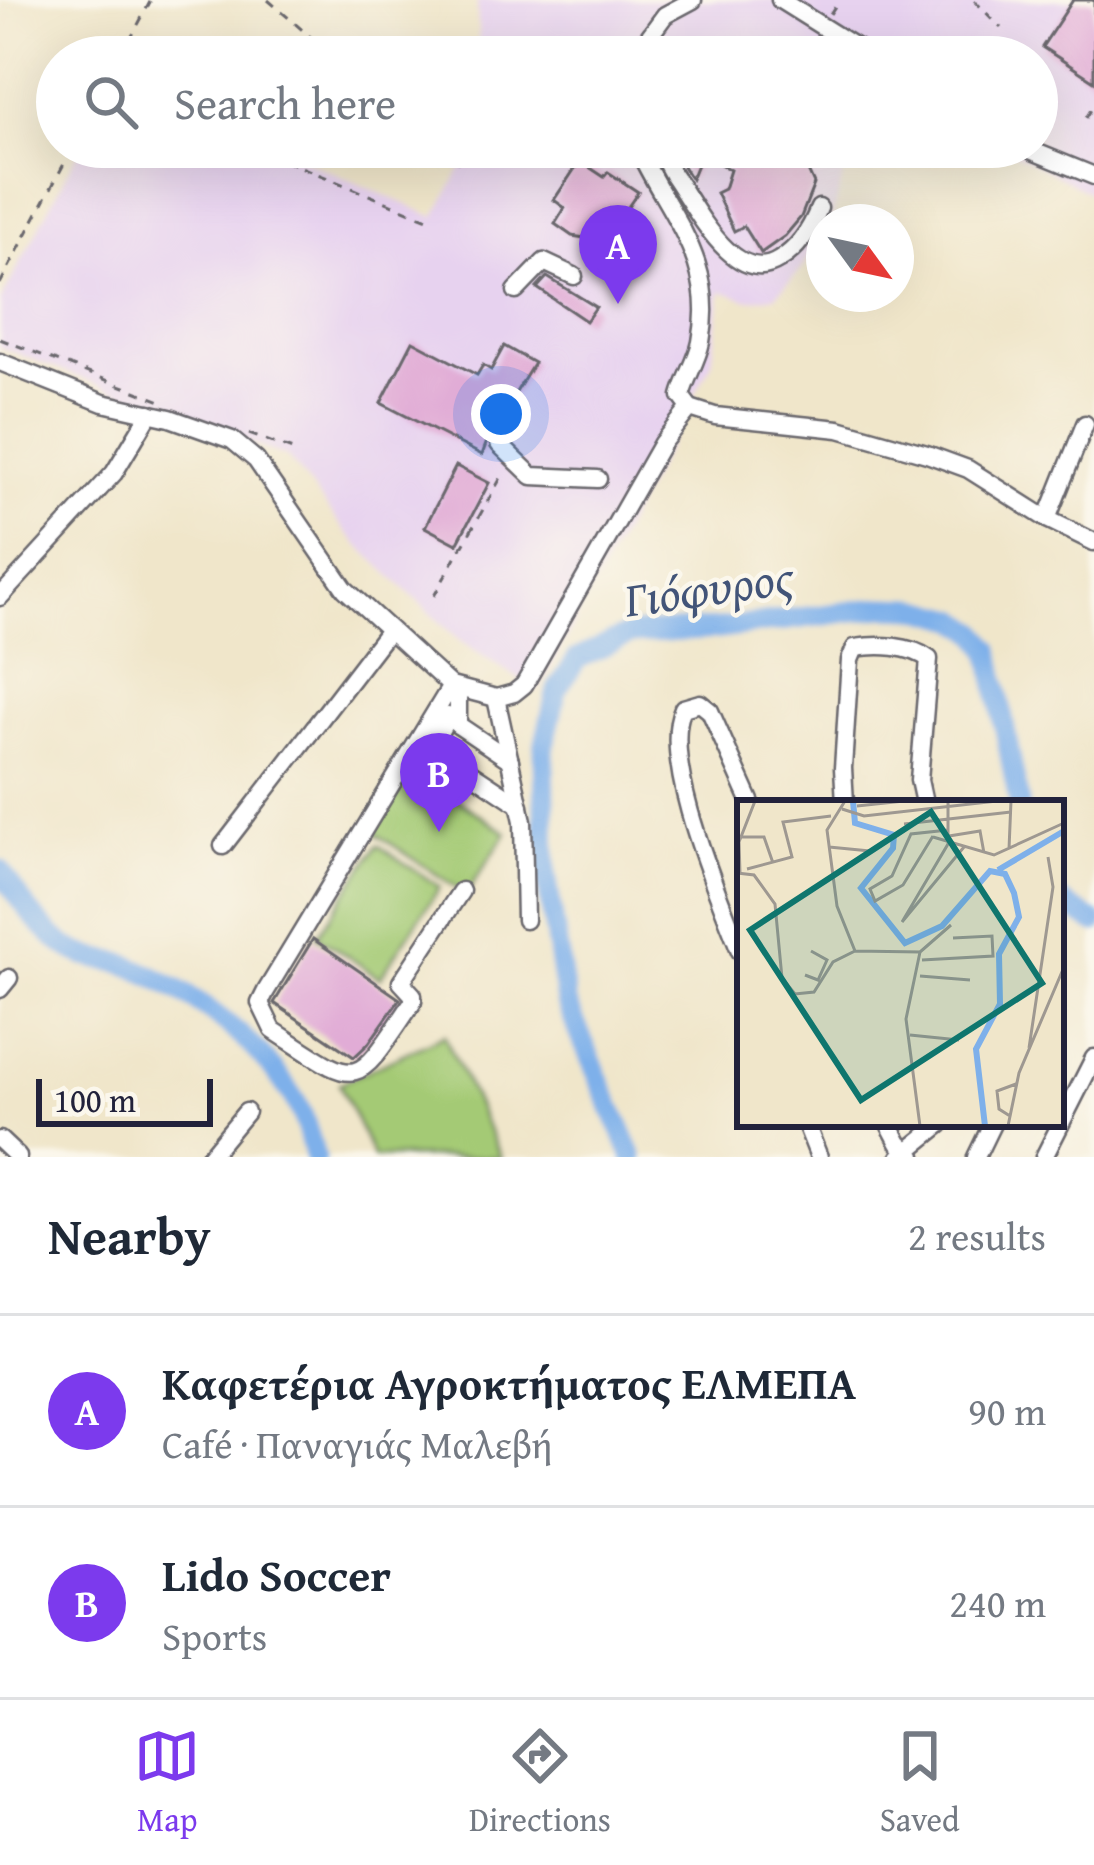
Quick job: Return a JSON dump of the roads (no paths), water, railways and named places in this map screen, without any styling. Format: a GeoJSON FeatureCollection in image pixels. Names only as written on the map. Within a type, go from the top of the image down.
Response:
{"type":"FeatureCollection","features":[{"type":"Feature","properties":{"kind":"street"},"geometry":{"type":"LineString","coordinates":[[649,36],[660,20],[693,0]]}},
{"type":"Feature","properties":{"kind":"street"},"geometry":{"type":"LineString","coordinates":[[780,0],[838,36]]}},
{"type":"Feature","properties":{"kind":"street"},"geometry":{"type":"LineString","coordinates":[[1058,161],[1094,176]]}},
{"type":"Feature","properties":{"kind":"street"},"geometry":{"type":"LineString","coordinates":[[649,168],[701,271],[705,304],[699,349],[681,396],[690,408],[715,416],[839,429],[927,454],[968,470],[1094,542]]}},
{"type":"Feature","properties":{"kind":"street"},"geometry":{"type":"LineString","coordinates":[[669,168],[738,262],[767,267],[798,244],[806,230]]}},
{"type":"Feature","properties":{"kind":"street"},"geometry":{"type":"LineString","coordinates":[[687,237],[711,227]]}},
{"type":"Feature","properties":{"kind":"street"},"geometry":{"type":"LineString","coordinates":[[516,291],[544,262],[574,276]]}},
{"type":"Feature","properties":{"kind":"street"},"geometry":{"type":"LineString","coordinates":[[0,362],[103,403],[232,440],[256,460],[345,589],[454,687],[496,698],[524,685],[662,443],[690,408]]}},
{"type":"Feature","properties":{"kind":"street"},"geometry":{"type":"LineString","coordinates":[[0,597],[113,473],[150,413]]}},
{"type":"Feature","properties":{"kind":"street"},"geometry":{"type":"LineString","coordinates":[[1047,519],[1085,424]]}},
{"type":"Feature","properties":{"kind":"street"},"geometry":{"type":"LineString","coordinates":[[499,444],[532,476],[598,479]]}},
{"type":"Feature","properties":{"kind":"street"},"geometry":{"type":"LineString","coordinates":[[223,846],[389,629]]}},
{"type":"Feature","properties":{"kind":"street"},"geometry":{"type":"LineString","coordinates":[[845,800],[851,653],[857,647],[871,646],[909,649],[927,656],[930,670],[919,780],[923,800]]}},
{"type":"Feature","properties":{"kind":"street"},"geometry":{"type":"LineString","coordinates":[[454,687],[458,725]]}},
{"type":"Feature","properties":{"kind":"street"},"geometry":{"type":"LineString","coordinates":[[454,687],[266,991],[260,1003],[273,1030],[340,1073],[358,1071],[376,1057],[413,1002],[413,995],[401,982],[461,890]]}},
{"type":"Feature","properties":{"kind":"street"},"geometry":{"type":"LineString","coordinates":[[496,698],[520,805],[525,920]]}},
{"type":"Feature","properties":{"kind":"street"},"geometry":{"type":"LineString","coordinates":[[737,944],[700,854],[688,802],[679,727],[679,716],[687,706],[700,703],[710,711],[750,800]]}},
{"type":"Feature","properties":{"kind":"street"},"geometry":{"type":"LineString","coordinates":[[509,760],[448,716],[432,747],[520,805]]}},
{"type":"Feature","properties":{"kind":"street"},"geometry":{"type":"LineString","coordinates":[[1064,1117],[1094,1058]]}},
{"type":"Feature","properties":{"kind":"street"},"geometry":{"type":"LineString","coordinates":[[209,1157],[246,1112]]}},
{"type":"Feature","properties":{"kind":"street"},"geometry":{"type":"LineString","coordinates":[[807,1127],[819,1157]]}},
{"type":"Feature","properties":{"kind":"street"},"geometry":{"type":"LineString","coordinates":[[891,1127],[907,1155],[938,1127]]}},
{"type":"Feature","properties":{"kind":"street"},"geometry":{"type":"LineString","coordinates":[[976,1157],[991,1127]]}},
{"type":"Feature","properties":{"kind":"street"},"geometry":{"type":"LineString","coordinates":[[1044,1157],[1059,1127]]}},
{"type":"Feature","properties":{"kind":"street"},"geometry":{"type":"LineString","coordinates":[[0,1140],[18,1157]]}},
{"type":"Feature","properties":{"kind":"waterway","name":"Γιόφυρος"},"geometry":{"type":"LineString","coordinates":[[633,1157],[566,1002],[546,874],[544,747],[557,690],[577,659],[630,634],[719,629],[884,607],[917,608],[958,619],[990,649],[1018,800]]}},
{"type":"Feature","properties":{"kind":"waterway","name":"Γιόφυρος"},"geometry":{"type":"LineString","coordinates":[[0,870],[36,918],[70,949],[153,976],[201,1004],[246,1040],[297,1104],[315,1157]]}},
{"type":"Feature","properties":{"kind":"waterway","name":"Γιόφυρος"},"geometry":{"type":"LineString","coordinates":[[1064,904],[1094,922]]}},
{"type":"Feature","properties":{"kind":"place","name":"Καφετέρια Αγροκτήματος ΕΛΜΕΠΑ"},"geometry":{"type":"Point","coordinates":[618,304]}},
{"type":"Feature","properties":{"kind":"place","name":"Lido Soccer"},"geometry":{"type":"Point","coordinates":[439,832]}}]}
